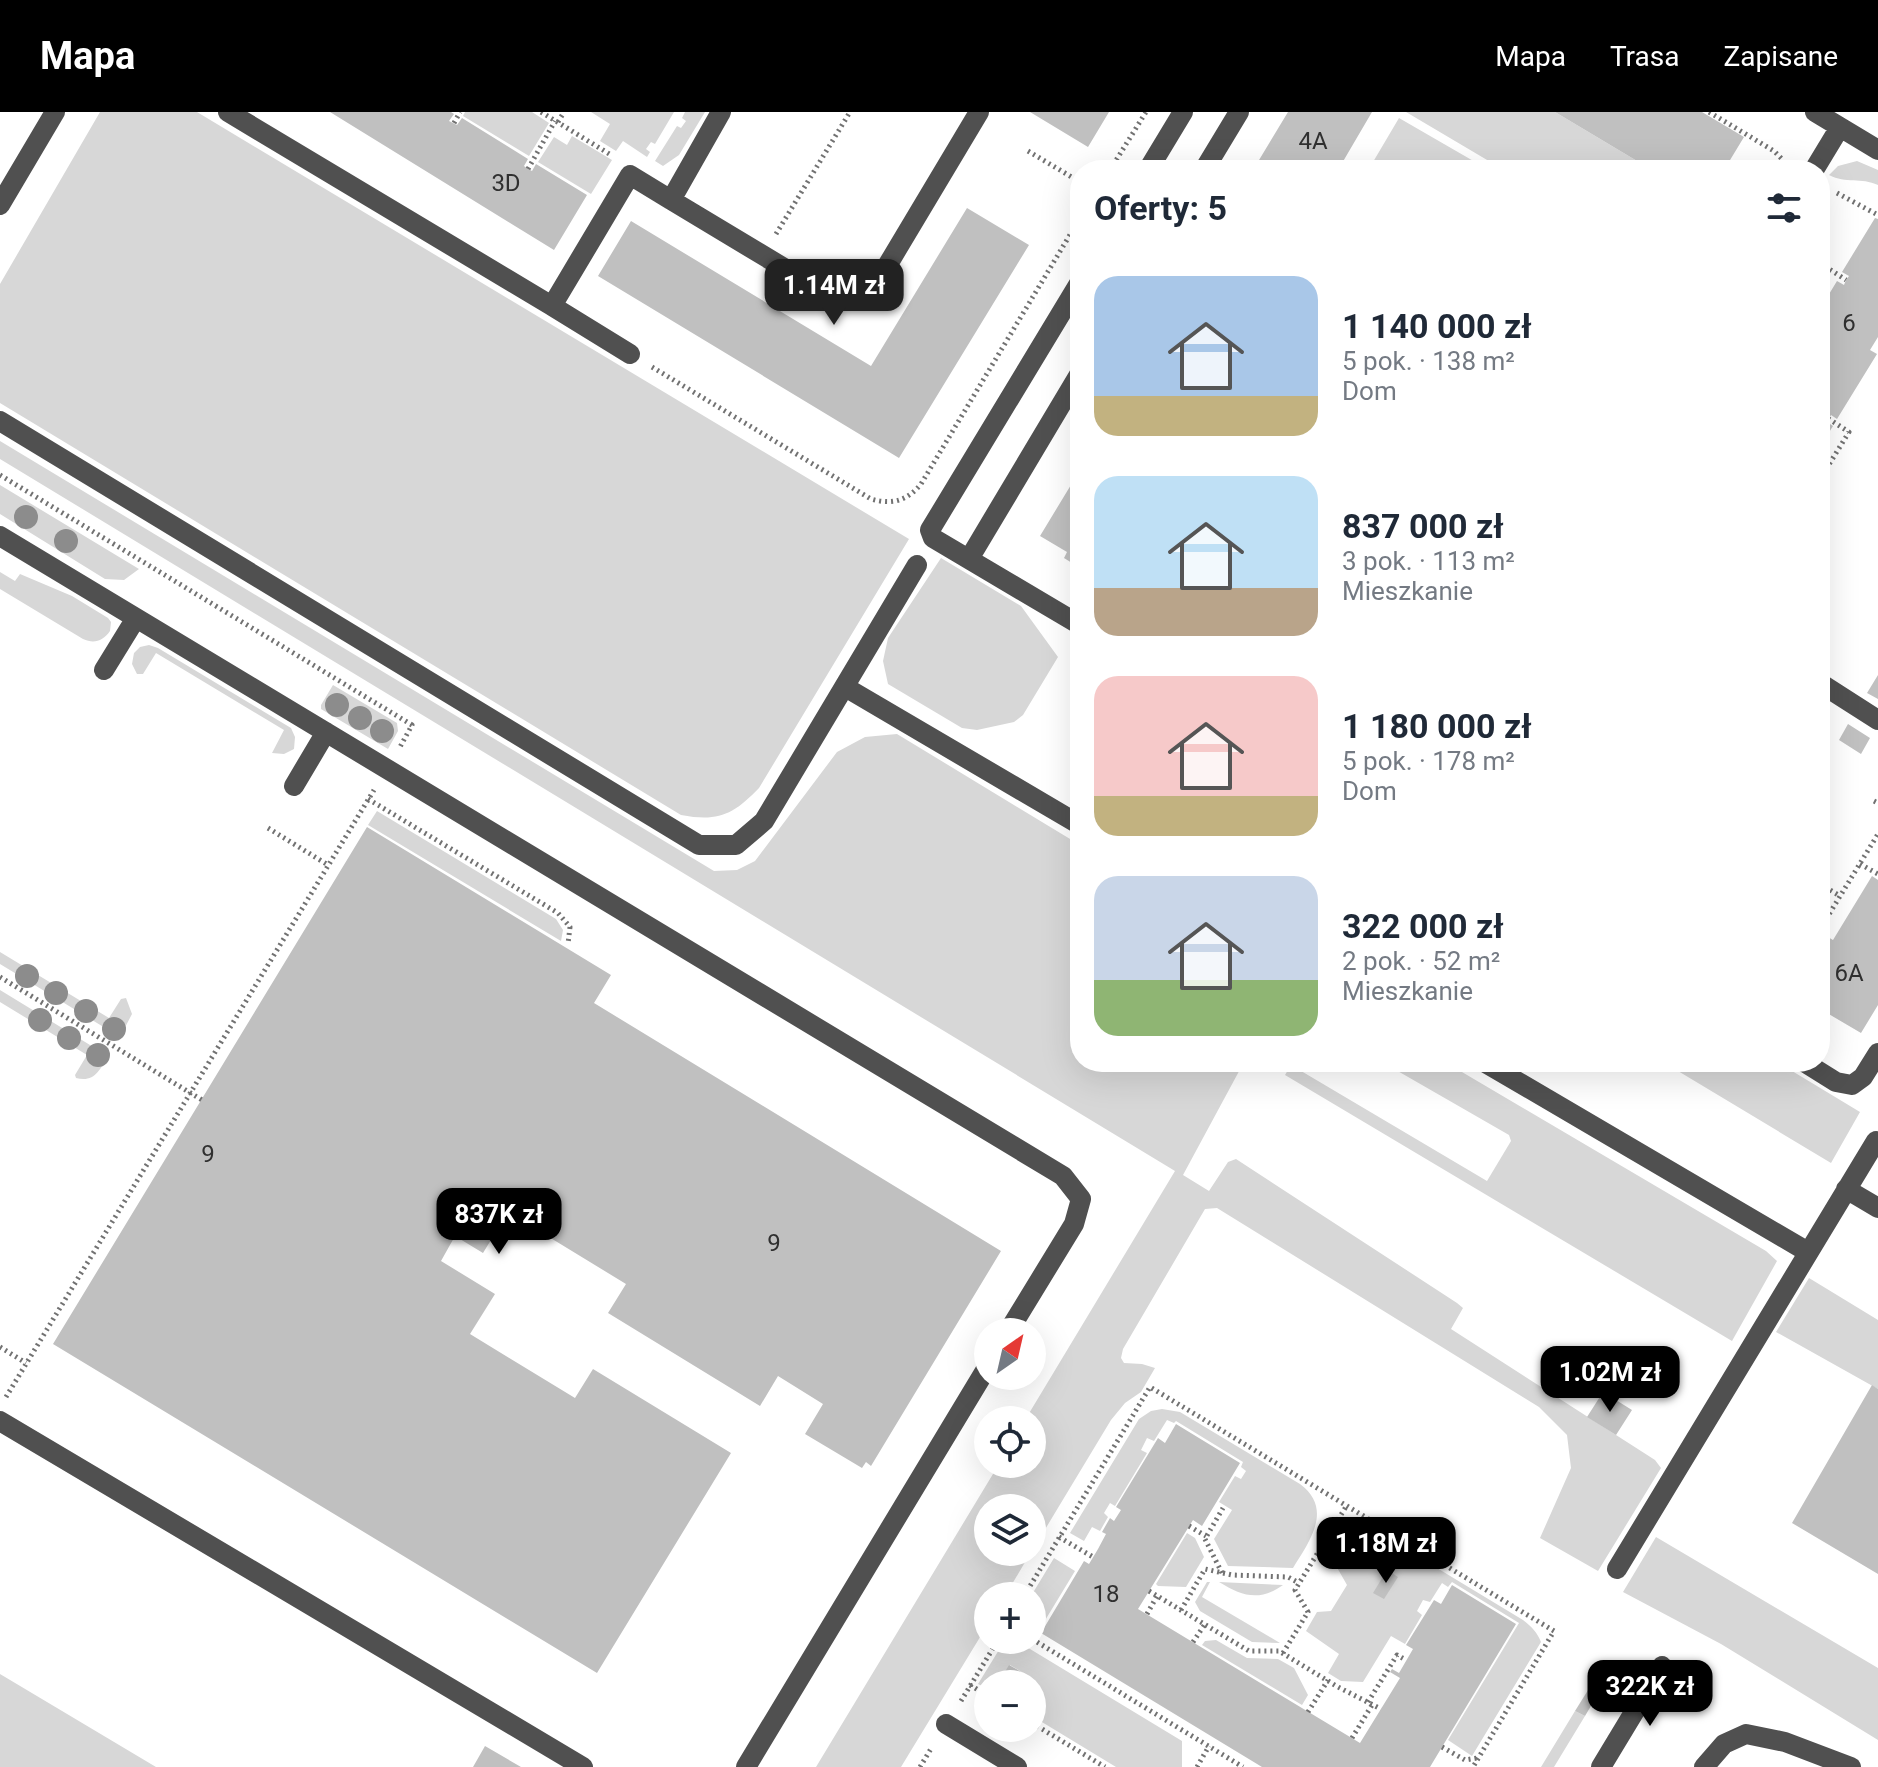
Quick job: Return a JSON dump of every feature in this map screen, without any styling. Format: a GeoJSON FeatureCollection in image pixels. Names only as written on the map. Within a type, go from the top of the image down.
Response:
{"type":"FeatureCollection","features":[{"type":"Feature","properties":{"kind":"street"},"geometry":{"type":"LineString","coordinates":[[0,205],[55,112]]}},
{"type":"Feature","properties":{"kind":"street"},"geometry":{"type":"LineString","coordinates":[[228,112],[630,354]]}},
{"type":"Feature","properties":{"kind":"street"},"geometry":{"type":"LineString","coordinates":[[671,200],[721,112]]}},
{"type":"Feature","properties":{"kind":"street"},"geometry":{"type":"LineString","coordinates":[[552,306],[630,175],[824,292],[851,296],[867,289],[881,276],[979,112]]}},
{"type":"Feature","properties":{"kind":"street"},"geometry":{"type":"LineString","coordinates":[[1154,160],[1183,112]]}},
{"type":"Feature","properties":{"kind":"street"},"geometry":{"type":"LineString","coordinates":[[1210,160],[1239,112]]}},
{"type":"Feature","properties":{"kind":"street"},"geometry":{"type":"LineString","coordinates":[[1815,112],[1878,150]]}},
{"type":"Feature","properties":{"kind":"street"},"geometry":{"type":"LineString","coordinates":[[1820,160],[1840,127]]}},
{"type":"Feature","properties":{"kind":"street"},"geometry":{"type":"LineString","coordinates":[[1070,299],[930,530],[933,538],[1070,619]]}},
{"type":"Feature","properties":{"kind":"street"},"geometry":{"type":"LineString","coordinates":[[969,559],[1070,390]]}},
{"type":"Feature","properties":{"kind":"street"},"geometry":{"type":"LineString","coordinates":[[0,421],[699,845],[736,845],[764,821],[917,565]]}},
{"type":"Feature","properties":{"kind":"street"},"geometry":{"type":"LineString","coordinates":[[0,536],[1063,1176],[1081,1199],[1074,1224],[1017,1318]]}},
{"type":"Feature","properties":{"kind":"street"},"geometry":{"type":"LineString","coordinates":[[104,670],[136,618]]}},
{"type":"Feature","properties":{"kind":"street"},"geometry":{"type":"LineString","coordinates":[[845,687],[1070,819]]}},
{"type":"Feature","properties":{"kind":"street"},"geometry":{"type":"LineString","coordinates":[[1830,689],[1878,720]]}},
{"type":"Feature","properties":{"kind":"street"},"geometry":{"type":"LineString","coordinates":[[294,786],[326,732]]}},
{"type":"Feature","properties":{"kind":"street"},"geometry":{"type":"LineString","coordinates":[[1820,1072],[1836,1082],[1852,1085],[1863,1077],[1878,1053]]}},
{"type":"Feature","properties":{"kind":"street"},"geometry":{"type":"LineString","coordinates":[[1501,1072],[1808,1252]]}},
{"type":"Feature","properties":{"kind":"street"},"geometry":{"type":"LineString","coordinates":[[1617,1569],[1876,1141]]}},
{"type":"Feature","properties":{"kind":"street"},"geometry":{"type":"LineString","coordinates":[[1846,1189],[1878,1208]]}},
{"type":"Feature","properties":{"kind":"street"},"geometry":{"type":"LineString","coordinates":[[746,1767],[974,1389]]}},
{"type":"Feature","properties":{"kind":"street"},"geometry":{"type":"LineString","coordinates":[[1,1413],[583,1767]]}},
{"type":"Feature","properties":{"kind":"street"},"geometry":{"type":"LineString","coordinates":[[1601,1767],[1662,1666]]}},
{"type":"Feature","properties":{"kind":"street"},"geometry":{"type":"LineString","coordinates":[[946,1724],[1017,1767]]}},
{"type":"Feature","properties":{"kind":"street"},"geometry":{"type":"LineString","coordinates":[[1704,1767],[1724,1744],[1746,1734],[1785,1742],[1851,1767]]}},
{"type":"Feature","properties":{"kind":"path"},"geometry":{"type":"LineString","coordinates":[[454,123],[460,112]]}},
{"type":"Feature","properties":{"kind":"path"},"geometry":{"type":"LineString","coordinates":[[541,112],[619,159]]}},
{"type":"Feature","properties":{"kind":"path"},"geometry":{"type":"LineString","coordinates":[[528,169],[564,112]]}},
{"type":"Feature","properties":{"kind":"path"},"geometry":{"type":"LineString","coordinates":[[773,239],[850,112]]}},
{"type":"Feature","properties":{"kind":"path"},"geometry":{"type":"LineString","coordinates":[[1116,160],[1146,112]]}},
{"type":"Feature","properties":{"kind":"path"},"geometry":{"type":"LineString","coordinates":[[1709,112],[1774,151],[1783,160]]}},
{"type":"Feature","properties":{"kind":"path"},"geometry":{"type":"LineString","coordinates":[[1028,151],[1070,176]]}},
{"type":"Feature","properties":{"kind":"path"},"geometry":{"type":"LineString","coordinates":[[1837,193],[1878,215]]}},
{"type":"Feature","properties":{"kind":"path"},"geometry":{"type":"LineString","coordinates":[[630,354],[871,499],[894,502],[913,493],[921,484],[1070,235]]}},
{"type":"Feature","properties":{"kind":"path"},"geometry":{"type":"LineString","coordinates":[[1830,270],[1846,280]]}},
{"type":"Feature","properties":{"kind":"path"},"geometry":{"type":"LineString","coordinates":[[1830,420],[1849,432],[1830,463]]}},
{"type":"Feature","properties":{"kind":"path"},"geometry":{"type":"LineString","coordinates":[[0,475],[412,725],[27,1363],[1,1413]]}},
{"type":"Feature","properties":{"kind":"path"},"geometry":{"type":"LineString","coordinates":[[368,799],[558,913],[570,927],[568,944]]}},
{"type":"Feature","properties":{"kind":"path"},"geometry":{"type":"LineString","coordinates":[[268,828],[328,865]]}},
{"type":"Feature","properties":{"kind":"path"},"geometry":{"type":"LineString","coordinates":[[1830,912],[1878,834]]}},
{"type":"Feature","properties":{"kind":"path"},"geometry":{"type":"LineString","coordinates":[[1860,864],[1878,874]]}},
{"type":"Feature","properties":{"kind":"path"},"geometry":{"type":"LineString","coordinates":[[1830,890],[1840,896]]}},
{"type":"Feature","properties":{"kind":"path"},"geometry":{"type":"LineString","coordinates":[[0,977],[202,1100]]}},
{"type":"Feature","properties":{"kind":"path"},"geometry":{"type":"LineString","coordinates":[[0,1347],[27,1363]]}},
{"type":"Feature","properties":{"kind":"path"},"geometry":{"type":"LineString","coordinates":[[1032,1582],[1150,1387],[1554,1631],[1473,1767]]}},
{"type":"Feature","properties":{"kind":"path"},"geometry":{"type":"LineString","coordinates":[[1283,1653],[1308,1612],[1295,1590],[1347,1505]]}},
{"type":"Feature","properties":{"kind":"path"},"geometry":{"type":"LineString","coordinates":[[1222,1573],[1205,1539],[1223,1508]]}},
{"type":"Feature","properties":{"kind":"path"},"geometry":{"type":"LineString","coordinates":[[1189,1526],[1206,1536]]}},
{"type":"Feature","properties":{"kind":"path"},"geometry":{"type":"LineString","coordinates":[[1059,1537],[1093,1557]]}},
{"type":"Feature","properties":{"kind":"path"},"geometry":{"type":"LineString","coordinates":[[1181,1610],[1205,1569],[1288,1577],[1299,1583]]}},
{"type":"Feature","properties":{"kind":"path"},"geometry":{"type":"LineString","coordinates":[[1149,1591],[1249,1651],[1283,1653],[1381,1709]]}},
{"type":"Feature","properties":{"kind":"path"},"geometry":{"type":"LineString","coordinates":[[1147,1614],[1157,1596]]}},
{"type":"Feature","properties":{"kind":"path"},"geometry":{"type":"LineString","coordinates":[[1193,1642],[1205,1624]]}},
{"type":"Feature","properties":{"kind":"path"},"geometry":{"type":"LineString","coordinates":[[1046,1647],[1243,1767]]}},
{"type":"Feature","properties":{"kind":"path"},"geometry":{"type":"LineString","coordinates":[[1352,1738],[1397,1655],[1406,1660]]}},
{"type":"Feature","properties":{"kind":"path"},"geometry":{"type":"LineString","coordinates":[[1308,1712],[1328,1680]]}},
{"type":"Feature","properties":{"kind":"path"},"geometry":{"type":"LineString","coordinates":[[970,1685],[974,1687]]}},
{"type":"Feature","properties":{"kind":"path"},"geometry":{"type":"LineString","coordinates":[[1046,1731],[1105,1767]]}},
{"type":"Feature","properties":{"kind":"path"},"geometry":{"type":"LineString","coordinates":[[1197,1767],[1209,1746]]}},
{"type":"Feature","properties":{"kind":"path"},"geometry":{"type":"LineString","coordinates":[[1442,1747],[1465,1760],[1479,1757]]}},
{"type":"Feature","properties":{"kind":"shaded area"},"geometry":{"type":"Polygon","coordinates":[[[100,112],[197,112],[909,539],[759,788],[750,797],[733,810],[715,817],[681,815],[0,403],[0,284],[100,112]]]}},
{"type":"Feature","properties":{"kind":"shaded area"},"geometry":{"type":"Polygon","coordinates":[[[465,112],[532,112],[549,123],[529,156],[463,116],[465,112]]]}},
{"type":"Feature","properties":{"kind":"shaded area"},"geometry":{"type":"Polygon","coordinates":[[[591,112],[674,112],[655,144],[651,142],[646,149],[650,152],[647,157],[623,141],[616,151],[600,141],[610,124],[591,112]]]}},
{"type":"Feature","properties":{"kind":"shaded area"},"geometry":{"type":"Polygon","coordinates":[[[685,112],[705,112],[679,155],[663,166],[655,161],[677,126],[681,128],[686,121],[682,118],[685,112]]]}},
{"type":"Feature","properties":{"kind":"shaded area"},"geometry":{"type":"Polygon","coordinates":[[[1406,112],[1555,112],[1635,160],[1487,160],[1406,112]]]}},
{"type":"Feature","properties":{"kind":"shaded area"},"geometry":{"type":"Polygon","coordinates":[[[1399,118],[1472,160],[1374,160],[1399,118]]]}},
{"type":"Feature","properties":{"kind":"shaded area"},"geometry":{"type":"Polygon","coordinates":[[[572,136],[612,160],[591,194],[538,162],[554,137],[567,145],[572,136]]]}},
{"type":"Feature","properties":{"kind":"shaded area"},"geometry":{"type":"Polygon","coordinates":[[[1857,161],[1878,170],[1878,185],[1830,175],[1838,166],[1857,161]]]}},
{"type":"Feature","properties":{"kind":"shaded area"},"geometry":{"type":"Polygon","coordinates":[[[0,441],[714,871],[737,870],[755,861],[837,752],[865,737],[897,734],[1070,839],[1070,1072],[1239,1072],[1183,1175],[1209,1191],[1228,1162],[1236,1159],[1457,1303],[1463,1308],[1451,1329],[1655,1460],[1661,1468],[1598,1571],[1540,1538],[1571,1468],[1567,1435],[1539,1407],[1217,1208],[1205,1209],[1123,1349],[1121,1358],[1124,1363],[1155,1368],[1141,1392],[1125,1403],[1111,1420],[1046,1528],[1046,1494],[981,1494],[991,1478],[1046,1478],[1046,1406],[1033,1406],[1046,1390],[1046,1385],[1175,1171],[0,459],[0,441]]]}},
{"type":"Feature","properties":{"kind":"shaded area"},"geometry":{"type":"Polygon","coordinates":[[[0,485],[139,569],[124,580],[105,579],[0,514],[0,485]]]}},
{"type":"Feature","properties":{"kind":"shaded area"},"geometry":{"type":"Polygon","coordinates":[[[941,558],[1021,606],[1058,657],[1023,715],[1014,722],[977,730],[962,728],[888,684],[883,661],[888,638],[941,558]]]}},
{"type":"Feature","properties":{"kind":"shaded area"},"geometry":{"type":"Polygon","coordinates":[[[0,572],[15,581],[20,574],[72,596],[108,618],[110,631],[98,641],[83,639],[0,589],[0,572]]]}},
{"type":"Feature","properties":{"kind":"shaded area"},"geometry":{"type":"Polygon","coordinates":[[[149,645],[291,728],[295,737],[294,749],[284,754],[272,753],[284,730],[156,653],[143,674],[137,674],[132,664],[134,653],[140,647],[149,645]]]}},
{"type":"Feature","properties":{"kind":"shaded area"},"geometry":{"type":"Polygon","coordinates":[[[333,685],[397,723],[398,731],[388,749],[321,709],[333,685]]]}},
{"type":"Feature","properties":{"kind":"shaded area"},"geometry":{"type":"Polygon","coordinates":[[[377,811],[556,919],[563,930],[561,941],[368,825],[377,811]]]}},
{"type":"Feature","properties":{"kind":"shaded area"},"geometry":{"type":"Polygon","coordinates":[[[0,952],[109,1018],[121,999],[126,998],[132,1014],[120,1037],[0,964],[0,952]]]}},
{"type":"Feature","properties":{"kind":"shaded area"},"geometry":{"type":"Polygon","coordinates":[[[0,990],[108,1056],[99,1070],[87,1079],[76,1078],[87,1055],[0,1002],[0,990]]]}},
{"type":"Feature","properties":{"kind":"shaded area"},"geometry":{"type":"Polygon","coordinates":[[[1287,1072],[1303,1072],[1487,1181],[1511,1141],[1509,1135],[1399,1072],[1462,1072],[1766,1251],[1777,1261],[1732,1341],[1285,1075],[1287,1072]]]}},
{"type":"Feature","properties":{"kind":"shaded area"},"geometry":{"type":"Polygon","coordinates":[[[1680,1072],[1794,1072],[1860,1112],[1831,1163],[1680,1072]]]}},
{"type":"Feature","properties":{"kind":"shaded area"},"geometry":{"type":"Polygon","coordinates":[[[1809,1278],[1878,1320],[1878,1389],[1776,1332],[1809,1278]]]}},
{"type":"Feature","properties":{"kind":"shaded area"},"geometry":{"type":"Polygon","coordinates":[[[1151,1411],[1180,1412],[1300,1484],[1310,1494],[1316,1504],[1315,1526],[1293,1568],[1228,1566],[1214,1539],[1232,1510],[1219,1502],[1235,1476],[1241,1479],[1246,1471],[1241,1467],[1243,1462],[1176,1421],[1167,1420],[1154,1441],[1147,1438],[1141,1450],[1147,1453],[1115,1506],[1110,1503],[1104,1513],[1108,1517],[1100,1531],[1092,1527],[1084,1541],[1070,1533],[1139,1419],[1151,1411]]]}},
{"type":"Feature","properties":{"kind":"shaded area"},"geometry":{"type":"Polygon","coordinates":[[[974,1505],[974,1566],[1023,1566],[1013,1582],[974,1582],[974,1647],[901,1767],[816,1767],[974,1505]]]}},
{"type":"Feature","properties":{"kind":"shaded area"},"geometry":{"type":"Polygon","coordinates":[[[1360,1528],[1384,1536],[1523,1620],[1541,1642],[1472,1756],[1448,1740],[1519,1623],[1452,1582],[1448,1587],[1442,1583],[1430,1602],[1423,1600],[1417,1611],[1422,1615],[1405,1644],[1391,1636],[1363,1682],[1341,1681],[1328,1673],[1339,1654],[1306,1631],[1317,1612],[1331,1611],[1347,1585],[1331,1557],[1346,1534],[1360,1528]]]}},
{"type":"Feature","properties":{"kind":"shaded area"},"geometry":{"type":"Polygon","coordinates":[[[1187,1533],[1195,1538],[1204,1557],[1186,1587],[1158,1586],[1156,1584],[1187,1533]]]}},
{"type":"Feature","properties":{"kind":"shaded area"},"geometry":{"type":"Polygon","coordinates":[[[1656,1537],[1878,1668],[1878,1740],[1721,1644],[1623,1592],[1656,1537]]]}},
{"type":"Feature","properties":{"kind":"shaded area"},"geometry":{"type":"Polygon","coordinates":[[[1054,1558],[1075,1571],[1046,1619],[1046,1582],[1039,1582],[1054,1558]]]}},
{"type":"Feature","properties":{"kind":"shaded area"},"geometry":{"type":"Polygon","coordinates":[[[1210,1582],[1202,1597],[1280,1643],[1252,1642],[1200,1611],[1195,1602],[1210,1582]]]}},
{"type":"Feature","properties":{"kind":"shaded area"},"geometry":{"type":"Polygon","coordinates":[[[1219,1582],[1283,1585],[1266,1594],[1251,1595],[1219,1582]]]}},
{"type":"Feature","properties":{"kind":"shaded area"},"geometry":{"type":"Polygon","coordinates":[[[1216,1640],[1247,1658],[1278,1659],[1294,1668],[1308,1695],[1302,1705],[1202,1645],[1205,1641],[1216,1640]]]}},
{"type":"Feature","properties":{"kind":"shaded area"},"geometry":{"type":"Polygon","coordinates":[[[996,1654],[1038,1654],[1182,1741],[1182,1767],[1116,1767],[1046,1724],[1046,1670],[1018,1670],[1010,1665],[1006,1670],[987,1670],[996,1654]]]}},
{"type":"Feature","properties":{"kind":"shaded area"},"geometry":{"type":"Polygon","coordinates":[[[0,1674],[156,1767],[0,1767],[0,1674]]]}},
{"type":"Feature","properties":{"kind":"shaded area"},"geometry":{"type":"Polygon","coordinates":[[[1575,1711],[1585,1716],[1554,1767],[1541,1767],[1575,1711]]]}},
{"type":"Feature","properties":{"kind":"building"},"geometry":{"type":"Polygon","coordinates":[[[330,112],[451,112],[454,114],[449,121],[457,125],[462,118],[528,159],[524,166],[528,169],[532,171],[536,164],[587,195],[554,250],[330,112]]]}},
{"type":"Feature","properties":{"kind":"building"},"geometry":{"type":"Polygon","coordinates":[[[1030,112],[1109,112],[1088,147],[1030,112]]]}},
{"type":"Feature","properties":{"kind":"building"},"geometry":{"type":"Polygon","coordinates":[[[1288,112],[1372,112],[1344,160],[1259,160],[1288,112]]]}},
{"type":"Feature","properties":{"kind":"building"},"geometry":{"type":"Polygon","coordinates":[[[1555,112],[1702,112],[1744,137],[1730,160],[1635,160],[1555,112]]]}},
{"type":"Feature","properties":{"kind":"building"},"geometry":{"type":"Polygon","coordinates":[[[967,208],[1029,245],[899,458],[598,276],[631,221],[871,366],[967,208]]]}},
{"type":"Feature","properties":{"kind":"building"},"geometry":{"type":"Polygon","coordinates":[[[1875,218],[1878,219],[1878,337],[1870,350],[1877,354],[1837,419],[1830,417],[1830,293],[1837,281],[1844,285],[1849,276],[1842,272],[1875,218]]]}},
{"type":"Feature","properties":{"kind":"building"},"geometry":{"type":"Polygon","coordinates":[[[1070,486],[1070,562],[1064,558],[1067,552],[1040,536],[1070,486]]]}},
{"type":"Feature","properties":{"kind":"building"},"geometry":{"type":"Polygon","coordinates":[[[1878,675],[1878,699],[1867,693],[1878,675]]]}},
{"type":"Feature","properties":{"kind":"building"},"geometry":{"type":"Polygon","coordinates":[[[1848,724],[1870,738],[1861,754],[1839,740],[1848,724]]]}},
{"type":"Feature","properties":{"kind":"building"},"geometry":{"type":"Polygon","coordinates":[[[367,827],[611,975],[594,1003],[1001,1251],[871,1466],[866,1462],[862,1468],[805,1434],[823,1404],[778,1376],[760,1406],[608,1313],[626,1284],[508,1212],[483,1253],[455,1236],[441,1261],[495,1294],[470,1334],[575,1398],[593,1369],[731,1453],[597,1673],[53,1344],[367,827]]]}},
{"type":"Feature","properties":{"kind":"building"},"geometry":{"type":"Polygon","coordinates":[[[1872,876],[1878,880],[1878,1005],[1861,1033],[1830,1015],[1830,938],[1833,940],[1872,876]]]}},
{"type":"Feature","properties":{"kind":"building"},"geometry":{"type":"Polygon","coordinates":[[[1872,1385],[1878,1389],[1878,1574],[1792,1523],[1872,1385]]]}},
{"type":"Feature","properties":{"kind":"building"},"geometry":{"type":"Polygon","coordinates":[[[1603,1392],[1632,1410],[1616,1435],[1587,1417],[1603,1392]]]}},
{"type":"Feature","properties":{"kind":"building"},"geometry":{"type":"Polygon","coordinates":[[[1176,1424],[1240,1463],[1202,1526],[1193,1520],[1138,1609],[1360,1743],[1400,1678],[1390,1672],[1392,1669],[1399,1673],[1413,1649],[1406,1645],[1434,1600],[1441,1604],[1452,1585],[1516,1624],[1430,1767],[1262,1767],[1046,1636],[1046,1625],[1084,1561],[1089,1564],[1106,1534],[1102,1532],[1110,1518],[1114,1521],[1121,1510],[1116,1507],[1158,1438],[1165,1443],[1176,1424]]]}},
{"type":"Feature","properties":{"kind":"building"},"geometry":{"type":"Polygon","coordinates":[[[1387,1570],[1398,1577],[1384,1599],[1373,1593],[1387,1570]]]}},
{"type":"Feature","properties":{"kind":"building"},"geometry":{"type":"Polygon","coordinates":[[[1595,1679],[1604,1684],[1585,1716],[1575,1711],[1595,1679]]]}},
{"type":"Feature","properties":{"kind":"building"},"geometry":{"type":"Polygon","coordinates":[[[485,1746],[521,1767],[473,1767],[485,1746]]]}}]}
